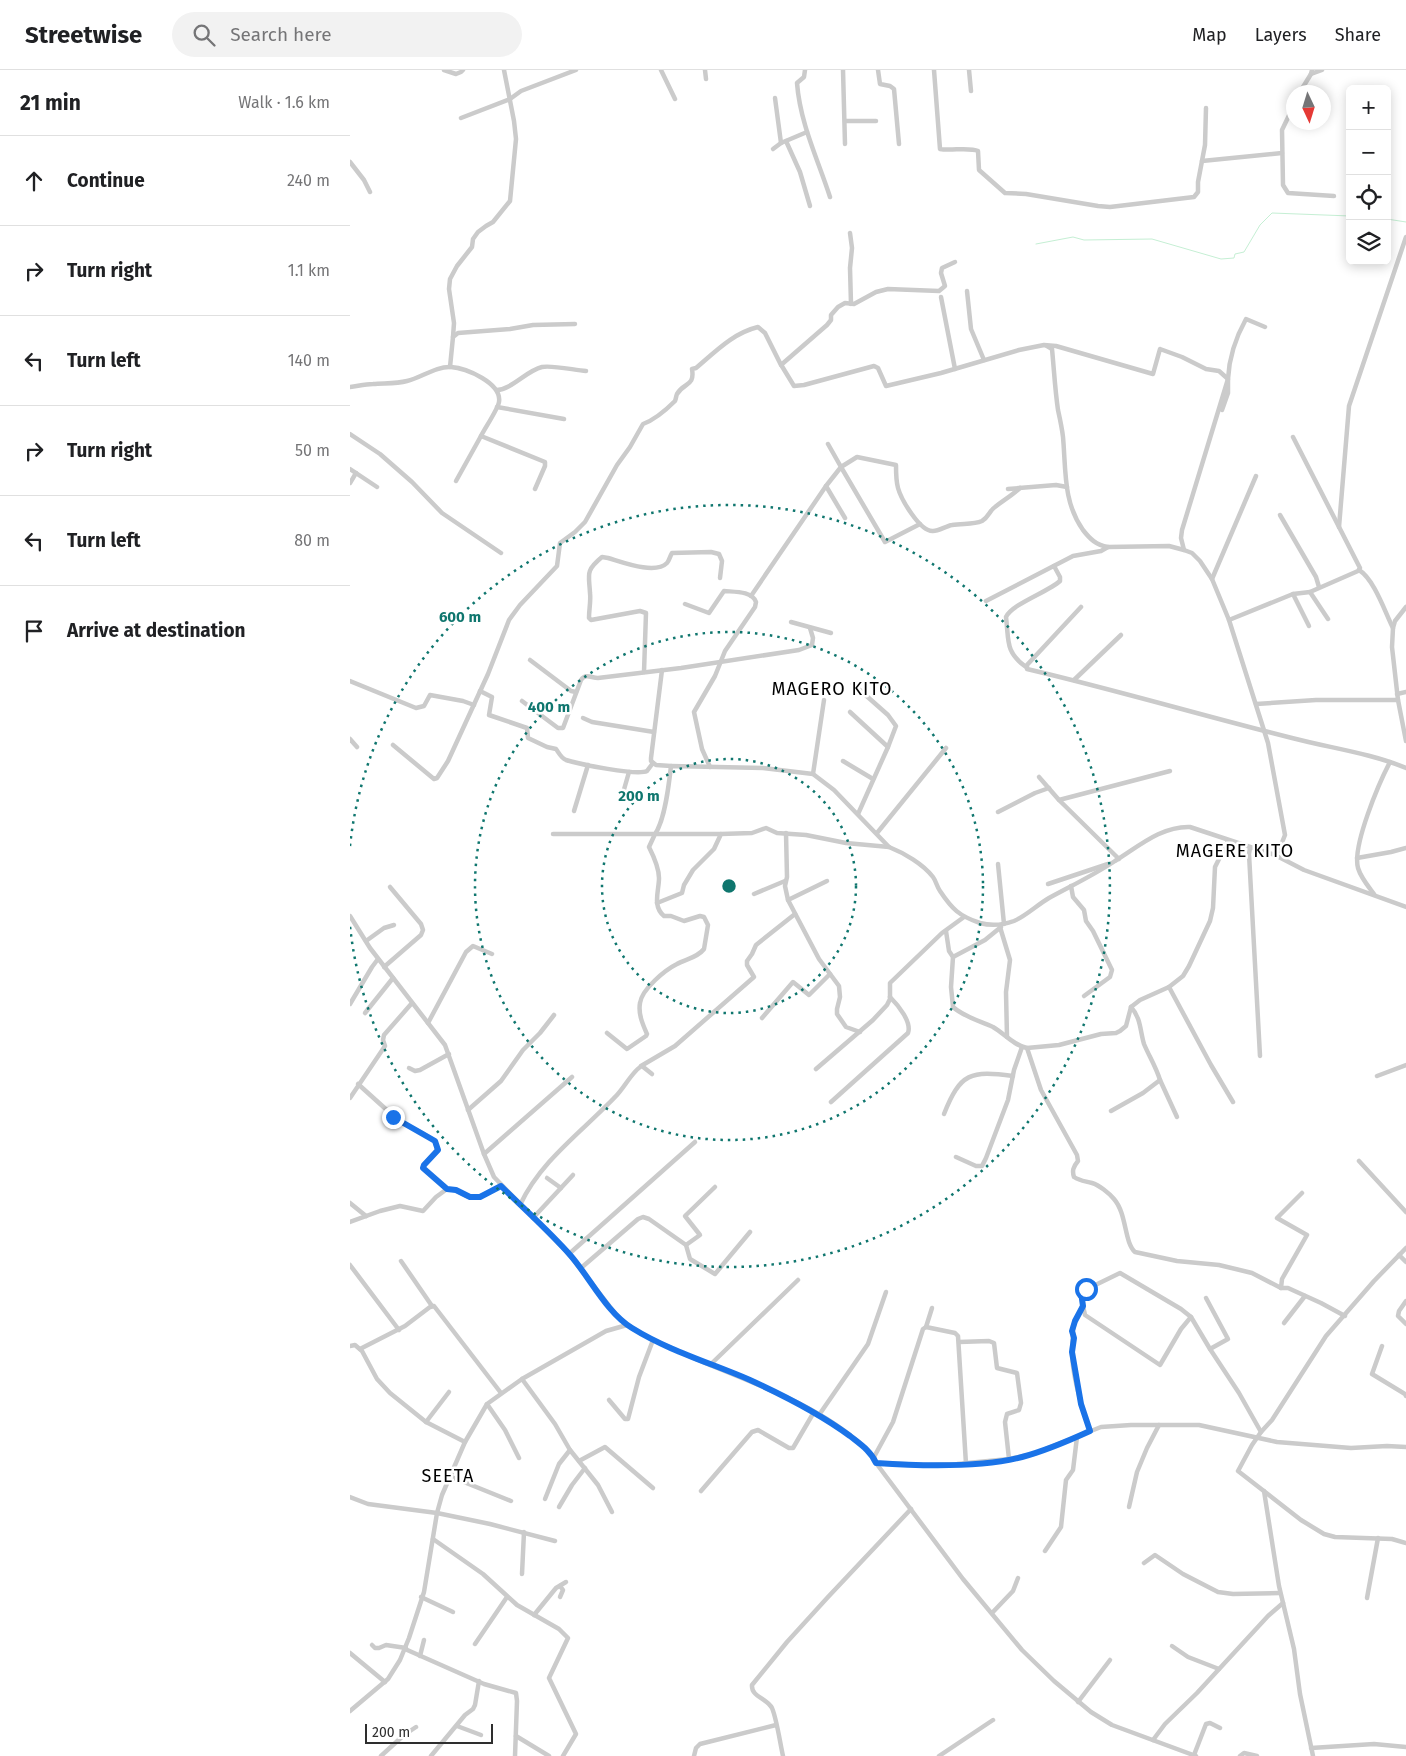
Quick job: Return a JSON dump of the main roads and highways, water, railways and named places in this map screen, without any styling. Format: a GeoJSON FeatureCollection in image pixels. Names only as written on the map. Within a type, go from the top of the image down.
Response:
{"type":"FeatureCollection","features":[{"type":"Feature","properties":{"kind":"waterway"},"geometry":{"type":"LineString","coordinates":[[1036,244],[1073,237],[1084,240],[1152,239],[1221,259],[1234,258],[1235,254],[1244,252],[1260,225],[1272,213],[1346,216]]}},
{"type":"Feature","properties":{"kind":"waterway"},"geometry":{"type":"LineString","coordinates":[[1391,220],[1406,222]]}},
{"type":"Feature","properties":{"kind":"district","name":"MAGERO KITO"},"geometry":{"type":"Point","coordinates":[832,689]}},
{"type":"Feature","properties":{"kind":"district","name":"MAGERE KITO"},"geometry":{"type":"Point","coordinates":[1235,851]}},
{"type":"Feature","properties":{"kind":"district","name":"SEETA"},"geometry":{"type":"Point","coordinates":[448,1476]}}]}
